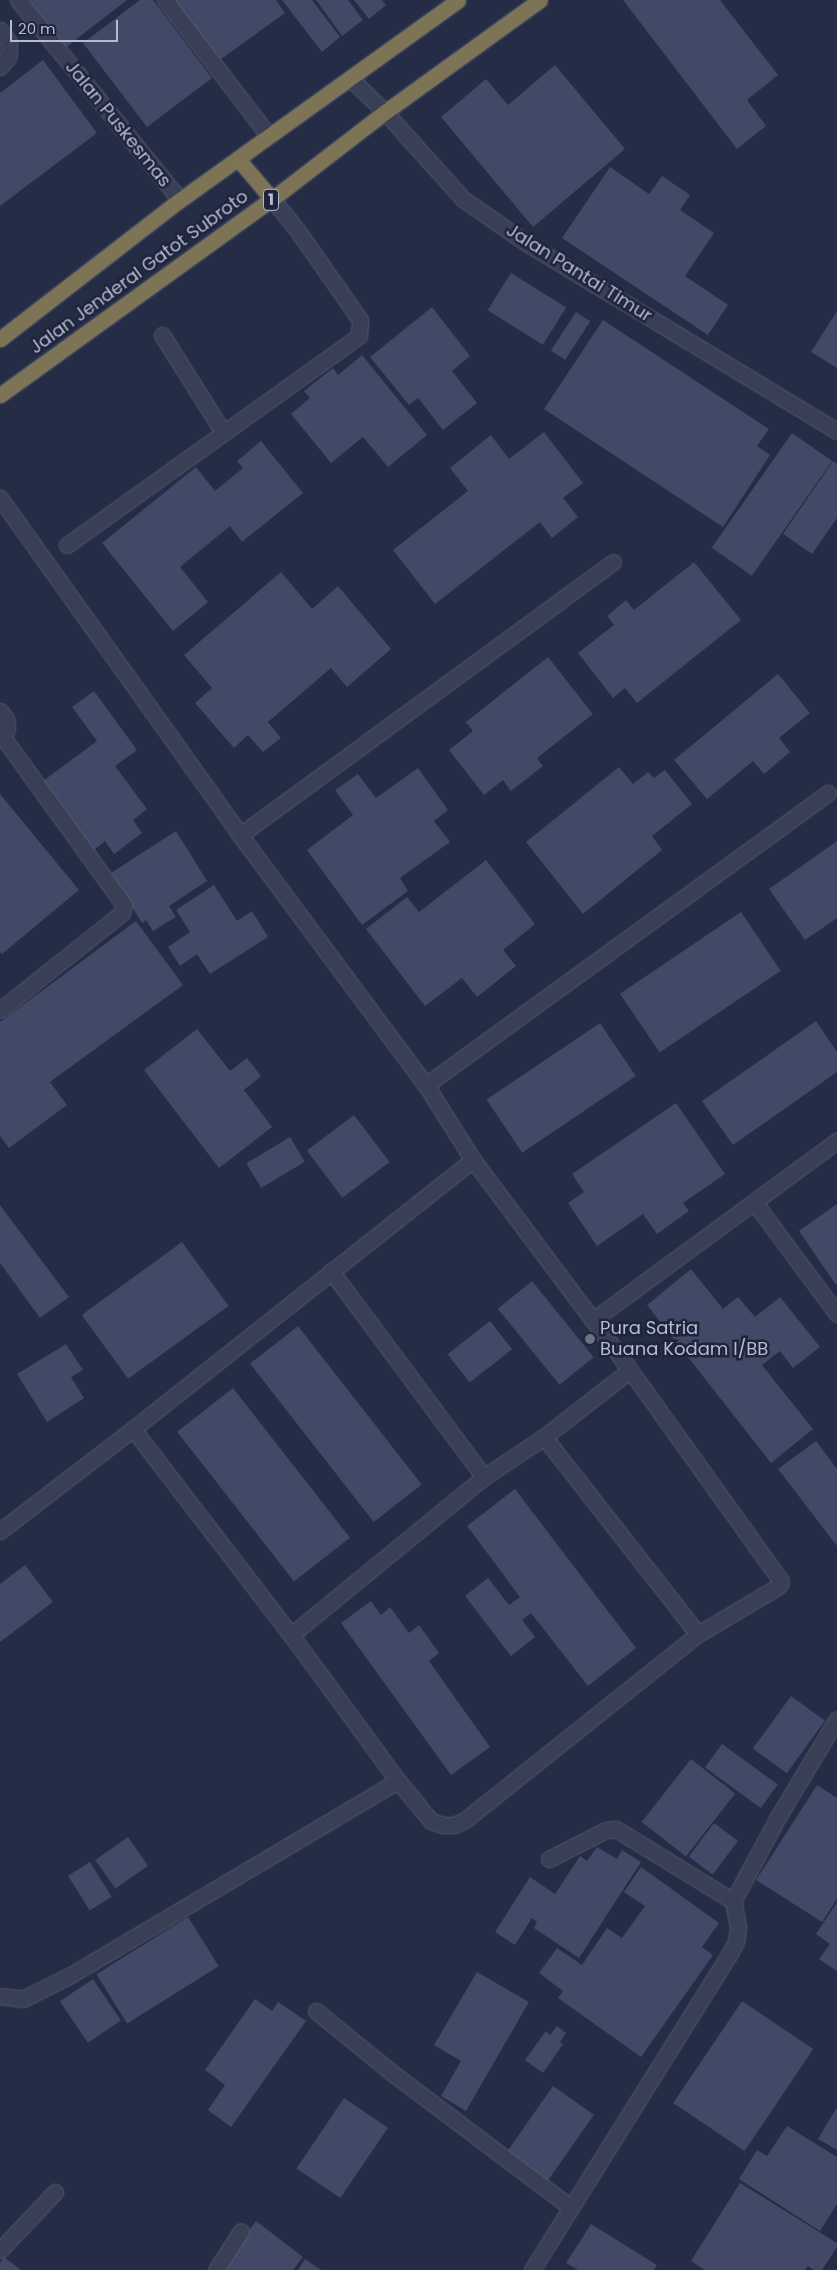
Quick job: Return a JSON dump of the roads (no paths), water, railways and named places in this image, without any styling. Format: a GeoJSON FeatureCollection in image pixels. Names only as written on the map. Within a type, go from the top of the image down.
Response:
{"type":"FeatureCollection","features":[{"type":"Feature","properties":{"kind":"highway","name":"Jalan Jenderal Gatot Subroto"},"geometry":{"type":"LineString","coordinates":[[0,340],[180,200],[458,0]]}},
{"type":"Feature","properties":{"kind":"highway","name":"Jalan Jenderal Gatot Subroto"},"geometry":{"type":"LineString","coordinates":[[0,395],[272,199],[384,112],[540,0]]}},
{"type":"Feature","properties":{"kind":"highway"},"geometry":{"type":"LineString","coordinates":[[238,159],[272,199]]}},
{"type":"Feature","properties":{"kind":"street","name":"Jalan Puskesmas"},"geometry":{"type":"LineString","coordinates":[[18,0],[180,200]]}},
{"type":"Feature","properties":{"kind":"street"},"geometry":{"type":"LineString","coordinates":[[165,0],[269,136]]}},
{"type":"Feature","properties":{"kind":"street"},"geometry":{"type":"LineString","coordinates":[[0,30],[9,42],[9,50],[8,58],[0,67]]}},
{"type":"Feature","properties":{"kind":"street","name":"Jalan Pantai Timur"},"geometry":{"type":"LineString","coordinates":[[350,78],[384,112],[463,199],[528,244],[837,431]]}},
{"type":"Feature","properties":{"kind":"street"},"geometry":{"type":"LineString","coordinates":[[67,545],[359,336],[361,330],[360,320],[298,231],[272,199]]}},
{"type":"Feature","properties":{"kind":"street"},"geometry":{"type":"LineString","coordinates":[[162,335],[223,432]]}},
{"type":"Feature","properties":{"kind":"street"},"geometry":{"type":"LineString","coordinates":[[0,498],[240,835],[426,1085],[473,1160],[630,1370],[781,1582],[780,1586],[698,1634],[465,1820],[454,1825],[443,1825],[431,1820],[398,1781],[291,1635],[133,1429]]}},
{"type":"Feature","properties":{"kind":"street"},"geometry":{"type":"LineString","coordinates":[[240,835],[613,562]]}},
{"type":"Feature","properties":{"kind":"street"},"geometry":{"type":"LineString","coordinates":[[0,711],[6,719],[7,729],[2,738],[124,904],[122,913],[0,1010]]}},
{"type":"Feature","properties":{"kind":"street"},"geometry":{"type":"LineString","coordinates":[[426,1085],[828,793]]}},
{"type":"Feature","properties":{"kind":"street"},"geometry":{"type":"LineString","coordinates":[[593,1320],[837,1141]]}},
{"type":"Feature","properties":{"kind":"street"},"geometry":{"type":"LineString","coordinates":[[0,1531],[133,1429],[473,1160]]}},
{"type":"Feature","properties":{"kind":"street"},"geometry":{"type":"LineString","coordinates":[[755,1203],[837,1314]]}},
{"type":"Feature","properties":{"kind":"street"},"geometry":{"type":"LineString","coordinates":[[331,1271],[484,1477]]}},
{"type":"Feature","properties":{"kind":"street"},"geometry":{"type":"LineString","coordinates":[[291,1635],[484,1477],[544,1436],[630,1370]]}},
{"type":"Feature","properties":{"kind":"street"},"geometry":{"type":"LineString","coordinates":[[544,1436],[698,1634]]}},
{"type":"Feature","properties":{"kind":"street"},"geometry":{"type":"LineString","coordinates":[[532,2270],[729,1955],[736,1942],[738,1928],[733,1901],[778,1817],[837,1719]]}},
{"type":"Feature","properties":{"kind":"street"},"geometry":{"type":"LineString","coordinates":[[0,1996],[23,1999],[69,1976],[398,1781]]}},
{"type":"Feature","properties":{"kind":"street"},"geometry":{"type":"LineString","coordinates":[[549,1859],[606,1830],[616,1829],[733,1901]]}},
{"type":"Feature","properties":{"kind":"street"},"geometry":{"type":"LineString","coordinates":[[316,2011],[391,2072],[570,2207]]}},
{"type":"Feature","properties":{"kind":"street"},"geometry":{"type":"LineString","coordinates":[[0,2250],[54,2192]]}},
{"type":"Feature","properties":{"kind":"street"},"geometry":{"type":"LineString","coordinates":[[216,2270],[241,2231]]}},
{"type":"Feature","properties":{"kind":"place","name":"Pura Satria Buana Kodam I/BB"},"geometry":{"type":"Point","coordinates":[590,1339]}}]}
